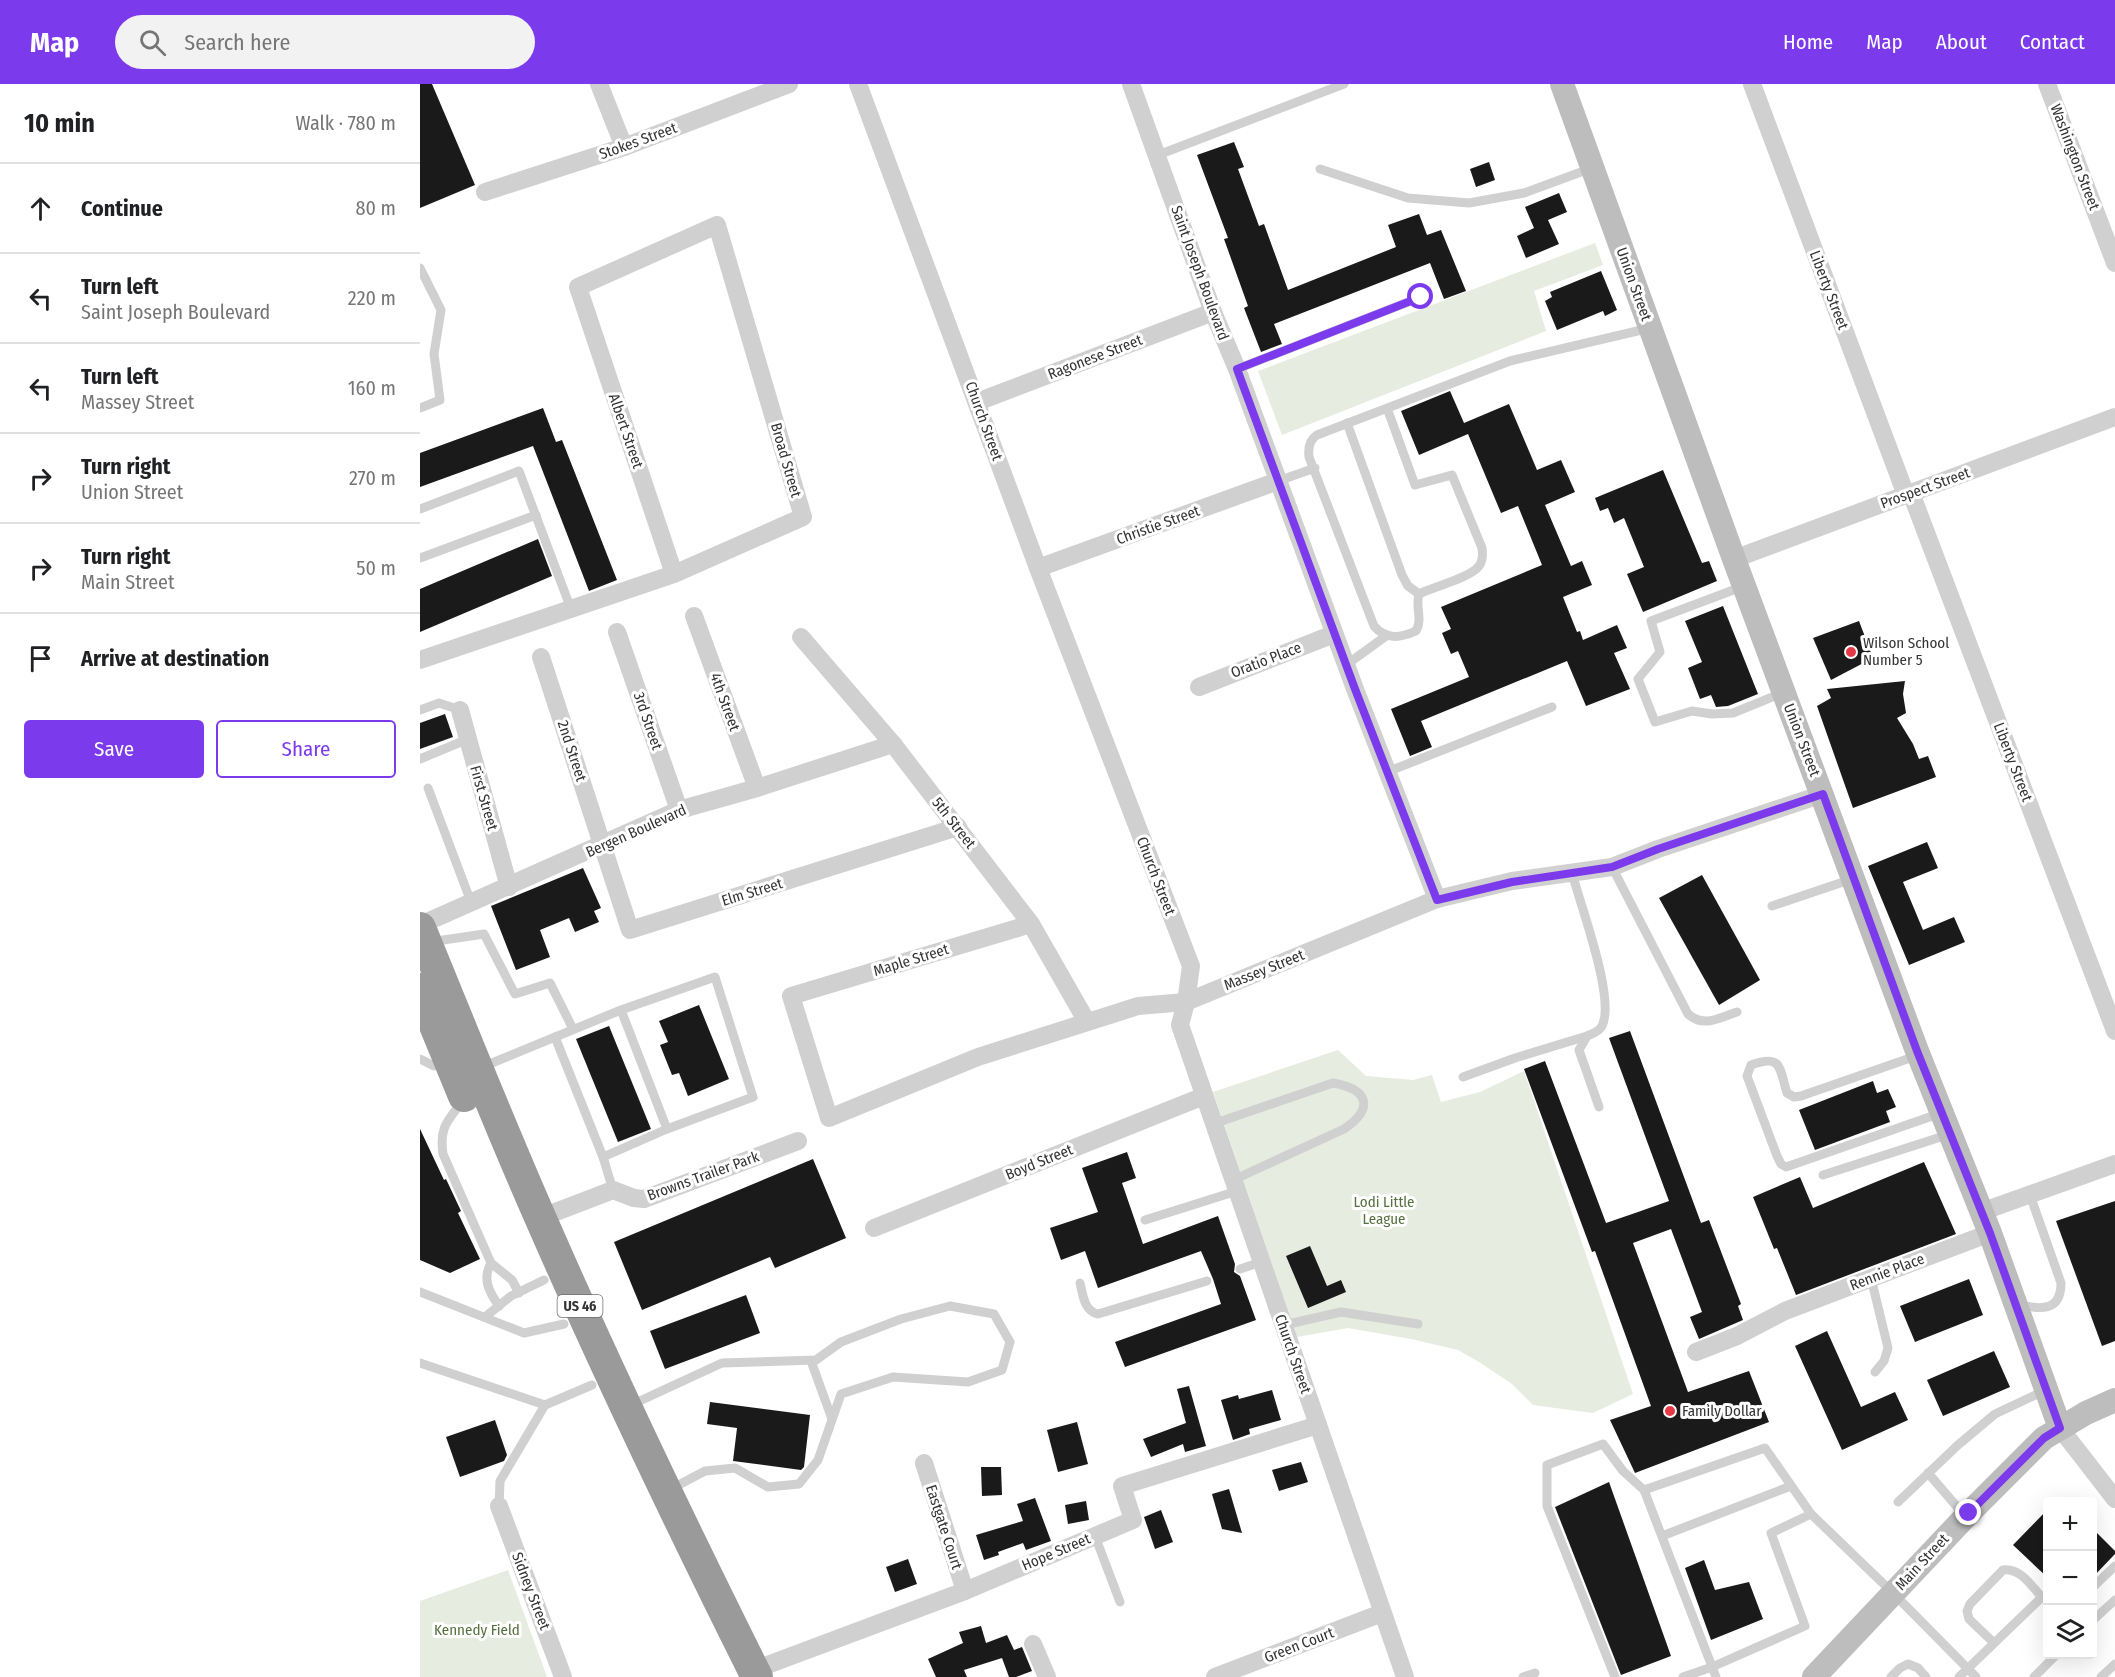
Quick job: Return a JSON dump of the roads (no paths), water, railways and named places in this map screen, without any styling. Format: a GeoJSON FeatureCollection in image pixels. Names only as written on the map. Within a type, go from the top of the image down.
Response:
{"type":"FeatureCollection","features":[{"type":"Feature","properties":{"kind":"highway","name":"US 46"},"geometry":{"type":"LineString","coordinates":[[422,932],[464,1066],[465,1098],[532,1286],[564,1324],[592,1385],[749,1675]]}},
{"type":"Feature","properties":{"kind":"highway","name":"US 46"},"geometry":{"type":"LineString","coordinates":[[420,989],[464,1066],[540,1218],[749,1675]]}},
{"type":"Feature","properties":{"kind":"street"},"geometry":{"type":"LineString","coordinates":[[599,84],[624,147]]}},
{"type":"Feature","properties":{"kind":"street","name":"Stokes Street"},"geometry":{"type":"LineString","coordinates":[[485,192],[624,147],[789,84]]}},
{"type":"Feature","properties":{"kind":"street","name":"Church Street"},"geometry":{"type":"LineString","coordinates":[[858,84],[1038,568],[1191,966],[1180,1025],[1405,1677]]}},
{"type":"Feature","properties":{"kind":"street","name":"Saint Joseph Boulevard"},"geometry":{"type":"LineString","coordinates":[[1131,84],[1213,312],[1237,369],[1334,634],[1437,900]]}},
{"type":"Feature","properties":{"kind":"street","name":"Union Street"},"geometry":{"type":"LineString","coordinates":[[1562,84],[1734,559],[1919,1055],[1986,1223],[2060,1428]]}},
{"type":"Feature","properties":{"kind":"street","name":"Liberty Street"},"geometry":{"type":"LineString","coordinates":[[1752,84],[1909,494],[2108,990],[2115,1030]]}},
{"type":"Feature","properties":{"kind":"street","name":"Washington Street"},"geometry":{"type":"LineString","coordinates":[[2047,84],[2115,263]]}},
{"type":"Feature","properties":{"kind":"street","name":"Broad Street"},"geometry":{"type":"LineString","coordinates":[[420,660],[674,574],[803,518],[717,225],[578,287]]}},
{"type":"Feature","properties":{"kind":"street","name":"Albert Street"},"geometry":{"type":"LineString","coordinates":[[578,287],[674,574]]}},
{"type":"Feature","properties":{"kind":"street","name":"Ragonese Street"},"geometry":{"type":"LineString","coordinates":[[977,402],[1213,312]]}},
{"type":"Feature","properties":{"kind":"street","name":"Prospect Street"},"geometry":{"type":"LineString","coordinates":[[1734,559],[2115,417]]}},
{"type":"Feature","properties":{"kind":"street","name":"Christie Street"},"geometry":{"type":"LineString","coordinates":[[1038,568],[1278,481]]}},
{"type":"Feature","properties":{"kind":"street","name":"4th Street"},"geometry":{"type":"LineString","coordinates":[[694,616],[757,788]]}},
{"type":"Feature","properties":{"kind":"street","name":"3rd Street"},"geometry":{"type":"LineString","coordinates":[[616,632],[679,810]]}},
{"type":"Feature","properties":{"kind":"street","name":"Oratio Place"},"geometry":{"type":"LineString","coordinates":[[1198,687],[1334,634]]}},
{"type":"Feature","properties":{"kind":"street","name":"5th Street"},"geometry":{"type":"LineString","coordinates":[[801,638],[893,744],[1031,924],[1087,1023]]}},
{"type":"Feature","properties":{"kind":"street","name":"2nd Street"},"geometry":{"type":"LineString","coordinates":[[541,657],[603,846]]}},
{"type":"Feature","properties":{"kind":"street","name":"First Street"},"geometry":{"type":"LineString","coordinates":[[460,710],[509,887]]}},
{"type":"Feature","properties":{"kind":"street","name":"Bergen Boulevard"},"geometry":{"type":"LineString","coordinates":[[422,932],[471,902],[603,846],[679,810],[757,788],[893,744]]}},
{"type":"Feature","properties":{"kind":"street","name":"Massey Street"},"geometry":{"type":"LineString","coordinates":[[791,996],[829,1118],[978,1057],[1138,1006],[1186,1002],[1437,900],[1512,882],[1612,867],[1658,849],[1823,794]]}},
{"type":"Feature","properties":{"kind":"street","name":"Elm Street"},"geometry":{"type":"LineString","coordinates":[[603,846],[630,930],[958,827]]}},
{"type":"Feature","properties":{"kind":"street","name":"Maple Street"},"geometry":{"type":"LineString","coordinates":[[791,996],[1031,924]]}},
{"type":"Feature","properties":{"kind":"street","name":"Boyd Street"},"geometry":{"type":"LineString","coordinates":[[874,1228],[1204,1096]]}},
{"type":"Feature","properties":{"kind":"street","name":"Browns Trailer Park"},"geometry":{"type":"LineString","coordinates":[[613,1190],[634,1198],[644,1199],[798,1141]]}},
{"type":"Feature","properties":{"kind":"street"},"geometry":{"type":"LineString","coordinates":[[1986,1223],[2030,1195],[2115,1164]]}},
{"type":"Feature","properties":{"kind":"street"},"geometry":{"type":"LineString","coordinates":[[540,1218],[613,1190]]}},
{"type":"Feature","properties":{"kind":"street","name":"Rennie Place"},"geometry":{"type":"LineString","coordinates":[[1696,1352],[1737,1336],[1785,1311],[1871,1278],[1986,1223]]}},
{"type":"Feature","properties":{"kind":"street","name":"Main Street"},"geometry":{"type":"LineString","coordinates":[[1814,1677],[1965,1516],[2034,1447],[2060,1428],[2115,1400]]}},
{"type":"Feature","properties":{"kind":"street","name":"Hope Street"},"geometry":{"type":"LineString","coordinates":[[749,1675],[965,1592],[1133,1520],[1122,1486],[1318,1425]]}},
{"type":"Feature","properties":{"kind":"street"},"geometry":{"type":"LineString","coordinates":[[2060,1428],[2115,1499]]}},
{"type":"Feature","properties":{"kind":"street","name":"Eastgate Court"},"geometry":{"type":"LineString","coordinates":[[924,1463],[965,1592]]}},
{"type":"Feature","properties":{"kind":"street","name":"Sidney Street"},"geometry":{"type":"LineString","coordinates":[[499,1506],[563,1677]]}},
{"type":"Feature","properties":{"kind":"street","name":"Green Court"},"geometry":{"type":"LineString","coordinates":[[1215,1677],[1382,1613]]}},
{"type":"Feature","properties":{"kind":"street"},"geometry":{"type":"LineString","coordinates":[[1033,1644],[1047,1677]]}},
{"type":"Feature","properties":{"kind":"lane"},"geometry":{"type":"LineString","coordinates":[[1158,155],[1344,84]]}},
{"type":"Feature","properties":{"kind":"lane"},"geometry":{"type":"LineString","coordinates":[[1320,169],[1408,198],[1469,203],[1524,193],[1592,168]]}},
{"type":"Feature","properties":{"kind":"lane"},"geometry":{"type":"LineString","coordinates":[[420,268],[441,310],[434,354],[440,400],[420,408]]}},
{"type":"Feature","properties":{"kind":"lane"},"geometry":{"type":"LineString","coordinates":[[1237,369],[1421,297]]}},
{"type":"Feature","properties":{"kind":"lane"},"geometry":{"type":"LineString","coordinates":[[1387,408],[1415,485],[1452,475],[1482,548],[1483,556],[1481,564],[1474,572],[1419,594],[1416,601],[1420,620],[1416,631],[1395,637],[1386,636],[1374,626],[1309,457],[1308,449],[1312,438],[1347,423],[1510,361],[1650,328]]}},
{"type":"Feature","properties":{"kind":"lane"},"geometry":{"type":"LineString","coordinates":[[1347,423],[1402,575],[1408,586],[1419,594]]}},
{"type":"Feature","properties":{"kind":"lane"},"geometry":{"type":"LineString","coordinates":[[1278,481],[1315,468]]}},
{"type":"Feature","properties":{"kind":"lane"},"geometry":{"type":"LineString","coordinates":[[420,509],[519,471],[571,609]]}},
{"type":"Feature","properties":{"kind":"lane"},"geometry":{"type":"LineString","coordinates":[[420,558],[536,515]]}},
{"type":"Feature","properties":{"kind":"lane"},"geometry":{"type":"LineString","coordinates":[[1745,586],[1651,621],[1660,652],[1638,679],[1655,722],[1692,711],[1712,714],[1733,713],[1784,692]]}},
{"type":"Feature","properties":{"kind":"lane"},"geometry":{"type":"LineString","coordinates":[[1346,665],[1386,636]]}},
{"type":"Feature","properties":{"kind":"lane"},"geometry":{"type":"LineString","coordinates":[[420,710],[439,703],[460,710]]}},
{"type":"Feature","properties":{"kind":"lane"},"geometry":{"type":"LineString","coordinates":[[1387,772],[1552,707]]}},
{"type":"Feature","properties":{"kind":"lane"},"geometry":{"type":"LineString","coordinates":[[420,759],[468,739]]}},
{"type":"Feature","properties":{"kind":"lane"},"geometry":{"type":"LineString","coordinates":[[428,788],[471,902]]}},
{"type":"Feature","properties":{"kind":"lane"},"geometry":{"type":"LineString","coordinates":[[1612,867],[1688,1014],[1696,1021],[1705,1022],[1737,1012]]}},
{"type":"Feature","properties":{"kind":"lane"},"geometry":{"type":"LineString","coordinates":[[1463,1077],[1587,1036],[1595,1033],[1602,1026],[1603,991],[1599,962],[1572,873]]}},
{"type":"Feature","properties":{"kind":"lane"},"geometry":{"type":"LineString","coordinates":[[1772,906],[1854,879]]}},
{"type":"Feature","properties":{"kind":"lane"},"geometry":{"type":"LineString","coordinates":[[422,932],[484,934],[515,994],[550,983],[573,1029]]}},
{"type":"Feature","properties":{"kind":"lane"},"geometry":{"type":"LineString","coordinates":[[420,1059],[434,1066],[464,1066],[555,1037],[621,1010],[715,977],[753,1097],[667,1129],[603,1157]]}},
{"type":"Feature","properties":{"kind":"lane"},"geometry":{"type":"LineString","coordinates":[[621,1010],[667,1129]]}},
{"type":"Feature","properties":{"kind":"lane"},"geometry":{"type":"LineString","coordinates":[[1587,1036],[1580,1050],[1599,1107]]}},
{"type":"Feature","properties":{"kind":"lane"},"geometry":{"type":"LineString","coordinates":[[555,1037],[603,1157],[613,1190]]}},
{"type":"Feature","properties":{"kind":"lane"},"geometry":{"type":"LineString","coordinates":[[1919,1055],[1794,1097],[1787,1093],[1778,1065],[1774,1061],[1768,1059],[1751,1065],[1747,1076],[1777,1156],[1781,1164],[1786,1167],[1946,1123]]}},
{"type":"Feature","properties":{"kind":"lane"},"geometry":{"type":"LineString","coordinates":[[1145,1220],[1235,1186],[1344,1129],[1355,1122],[1362,1112],[1363,1101],[1358,1090],[1333,1083],[1213,1124]]}},
{"type":"Feature","properties":{"kind":"lane"},"geometry":{"type":"LineString","coordinates":[[465,1098],[443,1129],[441,1138],[443,1154],[491,1263],[513,1280],[532,1286]]}},
{"type":"Feature","properties":{"kind":"lane"},"geometry":{"type":"LineString","coordinates":[[1823,1175],[1946,1123]]}},
{"type":"Feature","properties":{"kind":"lane"},"geometry":{"type":"LineString","coordinates":[[2015,1303],[2041,1309],[2050,1306],[2061,1293],[2061,1283],[2030,1195]]}},
{"type":"Feature","properties":{"kind":"lane"},"geometry":{"type":"LineString","coordinates":[[1240,1269],[1261,1262]]}},
{"type":"Feature","properties":{"kind":"lane"},"geometry":{"type":"LineString","coordinates":[[491,1263],[487,1270],[488,1289],[499,1306]]}},
{"type":"Feature","properties":{"kind":"lane"},"geometry":{"type":"LineString","coordinates":[[1871,1278],[1888,1348],[1884,1361],[1875,1372]]}},
{"type":"Feature","properties":{"kind":"lane"},"geometry":{"type":"LineString","coordinates":[[1080,1283],[1086,1306],[1093,1314],[1098,1314],[1207,1281]]}},
{"type":"Feature","properties":{"kind":"lane"},"geometry":{"type":"LineString","coordinates":[[485,1317],[532,1286]]}},
{"type":"Feature","properties":{"kind":"lane"},"geometry":{"type":"LineString","coordinates":[[420,1292],[524,1333],[564,1324]]}},
{"type":"Feature","properties":{"kind":"lane"},"geometry":{"type":"LineString","coordinates":[[627,1407],[722,1363],[816,1360],[841,1342],[901,1320],[950,1306],[994,1314],[1010,1342],[1002,1370],[968,1382],[893,1377],[841,1394],[818,1460],[799,1484],[768,1487],[735,1468],[705,1471],[666,1492]]}},
{"type":"Feature","properties":{"kind":"lane"},"geometry":{"type":"LineString","coordinates":[[1284,1325],[1341,1312],[1419,1324]]}},
{"type":"Feature","properties":{"kind":"lane"},"geometry":{"type":"LineString","coordinates":[[811,1361],[832,1419]]}},
{"type":"Feature","properties":{"kind":"lane"},"geometry":{"type":"LineString","coordinates":[[420,1363],[545,1405]]}},
{"type":"Feature","properties":{"kind":"lane"},"geometry":{"type":"LineString","coordinates":[[499,1506],[500,1481],[545,1405],[592,1385]]}},
{"type":"Feature","properties":{"kind":"lane"},"geometry":{"type":"LineString","coordinates":[[1898,1502],[1995,1414],[2046,1390]]}},
{"type":"Feature","properties":{"kind":"lane"},"geometry":{"type":"LineString","coordinates":[[1615,1677],[1547,1506],[1547,1465],[1604,1444],[1623,1471],[1644,1490],[1716,1677]]}},
{"type":"Feature","properties":{"kind":"lane"},"geometry":{"type":"LineString","coordinates":[[1644,1490],[1765,1448],[1811,1514],[1976,1677]]}},
{"type":"Feature","properties":{"kind":"lane"},"geometry":{"type":"LineString","coordinates":[[1928,1473],[1965,1516]]}},
{"type":"Feature","properties":{"kind":"lane"},"geometry":{"type":"LineString","coordinates":[[1662,1536],[1791,1486]]}},
{"type":"Feature","properties":{"kind":"lane"},"geometry":{"type":"LineString","coordinates":[[1683,1677],[1712,1667],[1805,1626],[1771,1533],[1811,1514]]}},
{"type":"Feature","properties":{"kind":"lane"},"geometry":{"type":"LineString","coordinates":[[1095,1536],[1120,1602]]}},
{"type":"Feature","properties":{"kind":"lane"},"geometry":{"type":"LineString","coordinates":[[2097,1583],[2115,1566]]}},
{"type":"Feature","properties":{"kind":"lane"},"geometry":{"type":"LineString","coordinates":[[1994,1643],[1969,1619],[1967,1611],[1970,1604],[2004,1570],[2011,1569],[2018,1572],[2043,1598]]}},
{"type":"Feature","properties":{"kind":"lane"},"geometry":{"type":"LineString","coordinates":[[1959,1677],[2043,1600]]}},
{"type":"Feature","properties":{"kind":"lane"},"geometry":{"type":"LineString","coordinates":[[2097,1616],[2115,1600]]}},
{"type":"Feature","properties":{"kind":"lane"},"geometry":{"type":"LineString","coordinates":[[2034,1677],[2052,1659]]}},
{"type":"Feature","properties":{"kind":"lane"},"geometry":{"type":"LineString","coordinates":[[1891,1677],[1908,1664],[1918,1668],[1926,1677]]}},
{"type":"Feature","properties":{"kind":"lane"},"geometry":{"type":"LineString","coordinates":[[2101,1677],[2115,1664]]}},
{"type":"Feature","properties":{"kind":"lane"},"geometry":{"type":"LineString","coordinates":[[1523,1677],[1535,1673]]}},
{"type":"Feature","properties":{"kind":"place","name":"Wilson School Number 5"},"geometry":{"type":"Point","coordinates":[1851,652]}},
{"type":"Feature","properties":{"kind":"place","name":"Family Dollar"},"geometry":{"type":"Point","coordinates":[1670,1411]}},
{"type":"Feature","properties":{"kind":"park label","name":"Lodi Little League"},"geometry":{"type":"Point","coordinates":[1384,1210]}},
{"type":"Feature","properties":{"kind":"park label","name":"Kennedy Field"},"geometry":{"type":"Point","coordinates":[477,1630]}}]}
